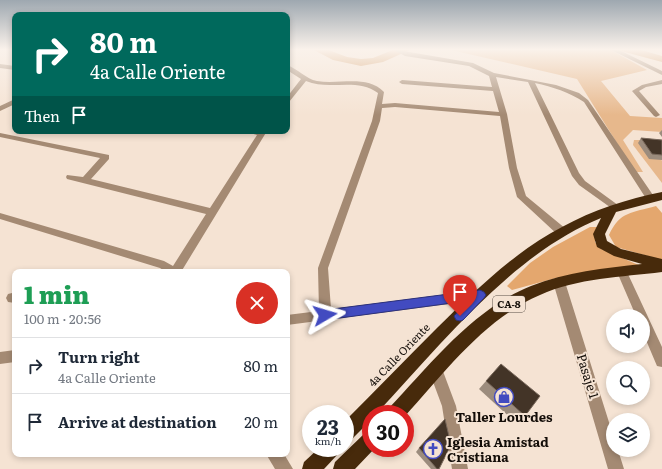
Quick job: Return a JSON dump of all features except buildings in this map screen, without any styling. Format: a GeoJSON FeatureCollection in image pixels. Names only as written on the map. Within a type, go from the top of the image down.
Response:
{"type":"FeatureCollection","features":[{"type":"Feature","properties":{"kind":"highway","name":"4a Calle Oriente"},"geometry":{"type":"LineString","coordinates":[[354,425],[480,295],[522,260],[562,232],[584,221],[614,209],[650,198],[662,196]]}},
{"type":"Feature","properties":{"kind":"highway"},"geometry":{"type":"LineString","coordinates":[[614,209],[599,234],[601,244],[623,255],[662,265]]}},
{"type":"Feature","properties":{"kind":"highway","name":"CA-8"},"geometry":{"type":"LineString","coordinates":[[404,405],[478,328],[500,310],[535,290],[559,282],[662,265]]}},
{"type":"Feature","properties":{"kind":"highway"},"geometry":{"type":"LineString","coordinates":[[342,469],[362,448]]}},
{"type":"Feature","properties":{"kind":"highway"},"geometry":{"type":"LineString","coordinates":[[311,469],[323,457]]}},
{"type":"Feature","properties":{"kind":"street"},"geometry":{"type":"LineString","coordinates":[[293,71],[317,83],[366,85],[376,88],[380,92],[376,121],[323,268],[325,315]]}},
{"type":"Feature","properties":{"kind":"street"},"geometry":{"type":"LineString","coordinates":[[484,71],[492,75],[560,88],[576,94],[586,101],[650,198]]}},
{"type":"Feature","properties":{"kind":"street"},"geometry":{"type":"LineString","coordinates":[[492,75],[503,114],[514,168],[522,197],[562,232]]}},
{"type":"Feature","properties":{"kind":"street"},"geometry":{"type":"LineString","coordinates":[[290,97],[305,78]]}},
{"type":"Feature","properties":{"kind":"street"},"geometry":{"type":"LineString","coordinates":[[402,82],[496,89]]}},
{"type":"Feature","properties":{"kind":"street"},"geometry":{"type":"LineString","coordinates":[[531,82],[575,174],[582,183],[614,209]]}},
{"type":"Feature","properties":{"kind":"street"},"geometry":{"type":"LineString","coordinates":[[656,115],[635,91],[639,87],[662,82]]}},
{"type":"Feature","properties":{"kind":"street"},"geometry":{"type":"LineString","coordinates":[[654,83],[662,87]]}},
{"type":"Feature","properties":{"kind":"street"},"geometry":{"type":"LineString","coordinates":[[290,88],[297,89]]}},
{"type":"Feature","properties":{"kind":"street"},"geometry":{"type":"LineString","coordinates":[[0,109],[12,103]]}},
{"type":"Feature","properties":{"kind":"street"},"geometry":{"type":"LineString","coordinates":[[379,106],[395,105],[503,114]]}},
{"type":"Feature","properties":{"kind":"street"},"geometry":{"type":"LineString","coordinates":[[176,269],[262,134]]}},
{"type":"Feature","properties":{"kind":"street"},"geometry":{"type":"LineString","coordinates":[[0,135],[106,157],[85,181]]}},
{"type":"Feature","properties":{"kind":"street"},"geometry":{"type":"LineString","coordinates":[[70,176],[212,212]]}},
{"type":"Feature","properties":{"kind":"street"},"geometry":{"type":"LineString","coordinates":[[0,216],[164,265],[170,269]]}},
{"type":"Feature","properties":{"kind":"street"},"geometry":{"type":"LineString","coordinates":[[622,272],[639,309]]}},
{"type":"Feature","properties":{"kind":"street","name":"Pasaje 1"},"geometry":{"type":"LineString","coordinates":[[559,282],[616,469]]}},
{"type":"Feature","properties":{"kind":"street"},"geometry":{"type":"LineString","coordinates":[[290,320],[480,295]]}},
{"type":"Feature","properties":{"kind":"street"},"geometry":{"type":"LineString","coordinates":[[650,334],[662,361]]}},
{"type":"Feature","properties":{"kind":"street"},"geometry":{"type":"LineString","coordinates":[[0,358],[12,356]]}},
{"type":"Feature","properties":{"kind":"street"},"geometry":{"type":"LineString","coordinates":[[436,371],[449,406],[460,469]]}},
{"type":"Feature","properties":{"kind":"street"},"geometry":{"type":"LineString","coordinates":[[276,457],[285,469]]}},
{"type":"Feature","properties":{"kind":"shaded area"},"geometry":{"type":"Polygon","coordinates":[[[542,71],[643,71],[601,81],[630,116],[662,118],[662,132],[633,130],[623,140],[643,172],[635,172],[577,79],[542,71]]]}},
{"type":"Feature","properties":{"kind":"shaded area"},"geometry":{"type":"Polygon","coordinates":[[[634,140],[650,140],[662,161],[662,183],[633,145],[634,140]]]}},
{"type":"Feature","properties":{"kind":"shaded area"},"geometry":{"type":"Polygon","coordinates":[[[656,206],[662,213],[662,260],[616,247],[609,235],[618,221],[622,217],[633,212],[656,206]]]}},
{"type":"Feature","properties":{"kind":"shaded area"},"geometry":{"type":"Polygon","coordinates":[[[590,227],[599,227],[595,234],[595,242],[601,249],[641,266],[556,278],[512,290],[507,286],[530,263],[553,247],[590,227]]]}},
{"type":"Feature","properties":{"kind":"place","name":"Taller Lourdes"},"geometry":{"type":"Point","coordinates":[504,397]}},
{"type":"Feature","properties":{"kind":"place","name":"Iglesia Amistad Cristiana"},"geometry":{"type":"Point","coordinates":[433,449]}},
{"type":"Feature","properties":{"kind":"route"},"geometry":{"type":"LineString","coordinates":[[325,315],[480,295],[460,316]]}}]}
